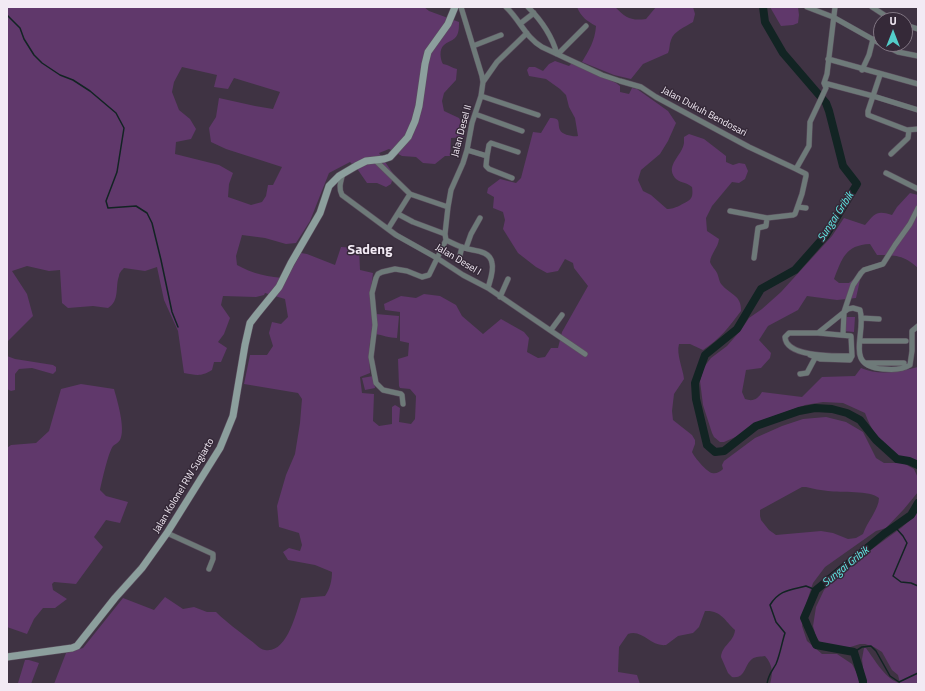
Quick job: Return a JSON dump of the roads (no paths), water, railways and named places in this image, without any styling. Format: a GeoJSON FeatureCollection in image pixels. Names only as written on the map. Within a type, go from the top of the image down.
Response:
{"type":"FeatureCollection","features":[{"type":"Feature","properties":{"kind":"main road","name":"Jalan Kolonel RW Sugiarto"},"geometry":{"type":"LineString","coordinates":[[7,657],[77,646],[115,598],[142,568],[167,533],[211,463],[233,416],[250,323],[279,287],[294,257],[320,213],[329,186],[336,178],[366,161],[384,160],[390,157],[408,137],[416,121],[424,64],[428,52],[448,24],[455,7]]}},
{"type":"Feature","properties":{"kind":"street","name":"Jalan Desel II"},"geometry":{"type":"LineString","coordinates":[[446,240],[445,234],[451,190],[467,150],[469,136],[481,96],[483,82],[461,7]]}},
{"type":"Feature","properties":{"kind":"street","name":"Jalan Dukuh Bendosari"},"geometry":{"type":"LineString","coordinates":[[507,7],[521,23],[533,42],[602,75],[641,86],[656,97],[749,147],[796,169]]}},
{"type":"Feature","properties":{"kind":"street"},"geometry":{"type":"LineString","coordinates":[[528,7],[548,32],[558,54],[586,26]]}},
{"type":"Feature","properties":{"kind":"street"},"geometry":{"type":"LineString","coordinates":[[807,7],[833,17],[873,39],[869,55],[862,70]]}},
{"type":"Feature","properties":{"kind":"street"},"geometry":{"type":"LineString","coordinates":[[730,211],[767,218],[793,215],[798,207],[802,196],[806,175],[796,169],[809,146],[810,122],[825,86],[834,7]]}},
{"type":"Feature","properties":{"kind":"street"},"geometry":{"type":"LineString","coordinates":[[872,7],[879,9]]}},
{"type":"Feature","properties":{"kind":"street"},"geometry":{"type":"LineString","coordinates":[[521,23],[534,13]]}},
{"type":"Feature","properties":{"kind":"street"},"geometry":{"type":"LineString","coordinates":[[483,82],[497,62],[527,33]]}},
{"type":"Feature","properties":{"kind":"street"},"geometry":{"type":"LineString","coordinates":[[473,46],[500,35]]}},
{"type":"Feature","properties":{"kind":"street"},"geometry":{"type":"LineString","coordinates":[[898,52],[918,56]]}},
{"type":"Feature","properties":{"kind":"street"},"geometry":{"type":"LineString","coordinates":[[828,59],[862,70],[918,84]]}},
{"type":"Feature","properties":{"kind":"street"},"geometry":{"type":"LineString","coordinates":[[880,75],[868,111],[869,116],[909,130],[918,129]]}},
{"type":"Feature","properties":{"kind":"street"},"geometry":{"type":"LineString","coordinates":[[825,86],[873,96],[918,110]]}},
{"type":"Feature","properties":{"kind":"street"},"geometry":{"type":"LineString","coordinates":[[481,96],[538,115]]}},
{"type":"Feature","properties":{"kind":"street"},"geometry":{"type":"LineString","coordinates":[[475,114],[522,131]]}},
{"type":"Feature","properties":{"kind":"street"},"geometry":{"type":"LineString","coordinates":[[892,154],[908,138],[909,130]]}},
{"type":"Feature","properties":{"kind":"street"},"geometry":{"type":"LineString","coordinates":[[512,178],[489,169],[486,166],[489,145],[491,143],[518,152]]}},
{"type":"Feature","properties":{"kind":"street"},"geometry":{"type":"LineString","coordinates":[[467,150],[487,156]]}},
{"type":"Feature","properties":{"kind":"street"},"geometry":{"type":"LineString","coordinates":[[375,160],[410,194],[448,207]]}},
{"type":"Feature","properties":{"kind":"street","name":"Jalan Desel I"},"geometry":{"type":"LineString","coordinates":[[344,173],[340,187],[342,195],[388,229],[438,258],[463,275],[488,288],[585,354]]}},
{"type":"Feature","properties":{"kind":"street"},"geometry":{"type":"LineString","coordinates":[[886,173],[918,189]]}},
{"type":"Feature","properties":{"kind":"street"},"geometry":{"type":"LineString","coordinates":[[388,229],[410,194]]}},
{"type":"Feature","properties":{"kind":"street"},"geometry":{"type":"LineString","coordinates":[[798,207],[806,208]]}},
{"type":"Feature","properties":{"kind":"street"},"geometry":{"type":"LineString","coordinates":[[843,335],[844,312],[853,285],[861,273],[869,268],[883,264],[894,245],[910,224],[918,208]]}},
{"type":"Feature","properties":{"kind":"street"},"geometry":{"type":"LineString","coordinates":[[398,214],[413,222],[445,234]]}},
{"type":"Feature","properties":{"kind":"street"},"geometry":{"type":"LineString","coordinates":[[459,259],[480,218]]}},
{"type":"Feature","properties":{"kind":"street"},"geometry":{"type":"LineString","coordinates":[[754,258],[758,228],[767,225],[767,218]]}},
{"type":"Feature","properties":{"kind":"street"},"geometry":{"type":"LineString","coordinates":[[403,404],[401,394],[383,390],[376,384],[371,357],[375,325],[372,293],[378,274],[395,269],[426,277],[429,275],[446,240],[464,248],[486,254],[491,260],[492,271],[488,288]]}},
{"type":"Feature","properties":{"kind":"street"},"geometry":{"type":"LineString","coordinates":[[500,297],[508,279]]}},
{"type":"Feature","properties":{"kind":"street"},"geometry":{"type":"LineString","coordinates":[[818,333],[835,321],[848,308],[860,310],[860,357],[863,363],[878,369],[902,368],[910,365],[915,351],[912,331],[918,326]]}},
{"type":"Feature","properties":{"kind":"street"},"geometry":{"type":"LineString","coordinates":[[551,330],[562,315]]}},
{"type":"Feature","properties":{"kind":"street"},"geometry":{"type":"LineString","coordinates":[[861,318],[879,319]]}},
{"type":"Feature","properties":{"kind":"street"},"geometry":{"type":"LineString","coordinates":[[789,333],[843,335],[850,335],[852,337],[852,356],[850,360],[815,358],[791,347],[785,340],[786,335],[789,333]]}},
{"type":"Feature","properties":{"kind":"street"},"geometry":{"type":"LineString","coordinates":[[860,341],[906,341]]}},
{"type":"Feature","properties":{"kind":"street"},"geometry":{"type":"LineString","coordinates":[[808,354],[852,356]]}},
{"type":"Feature","properties":{"kind":"street"},"geometry":{"type":"LineString","coordinates":[[800,374],[807,373],[815,358]]}},
{"type":"Feature","properties":{"kind":"street"},"geometry":{"type":"LineString","coordinates":[[863,363],[904,363]]}},
{"type":"Feature","properties":{"kind":"street"},"geometry":{"type":"LineString","coordinates":[[167,533],[212,554],[213,558],[209,569]]}},
{"type":"Feature","properties":{"kind":"waterway","name":"Sungai Gribik"},"geometry":{"type":"LineString","coordinates":[[763,7],[765,22],[783,53],[826,103],[843,166],[857,184],[826,235],[795,270],[761,289],[737,329],[705,355],[695,383],[696,399],[707,445],[715,452],[724,451],[756,426],[799,411],[815,408],[832,409],[847,413],[860,420],[876,440],[897,459],[909,461],[918,465]]}},
{"type":"Feature","properties":{"kind":"waterway"},"geometry":{"type":"LineString","coordinates":[[7,15],[20,28],[24,39],[34,55],[42,63],[60,75],[73,80],[90,91],[116,113],[124,128],[117,172],[106,201],[108,208],[136,206],[147,213],[152,223],[172,312],[178,327]]}},
{"type":"Feature","properties":{"kind":"waterway","name":"Sungai Gribik"},"geometry":{"type":"LineString","coordinates":[[863,684],[854,652],[816,645],[804,618],[816,590],[884,534],[911,515],[918,503]]}},
{"type":"Feature","properties":{"kind":"waterway"},"geometry":{"type":"LineString","coordinates":[[895,527],[907,543],[893,576],[901,582],[911,583],[918,586]]}},
{"type":"Feature","properties":{"kind":"waterway"},"geometry":{"type":"LineString","coordinates":[[767,684],[769,676],[776,664],[785,633],[776,622],[770,605],[777,596],[785,591],[806,586],[816,590]]}},
{"type":"Feature","properties":{"kind":"waterway"},"geometry":{"type":"LineString","coordinates":[[854,652],[862,647],[871,646],[876,651],[890,676],[899,682],[918,673]]}},
{"type":"Feature","properties":{"kind":"district","name":"Sadeng"},"geometry":{"type":"Point","coordinates":[370,251]}}]}
